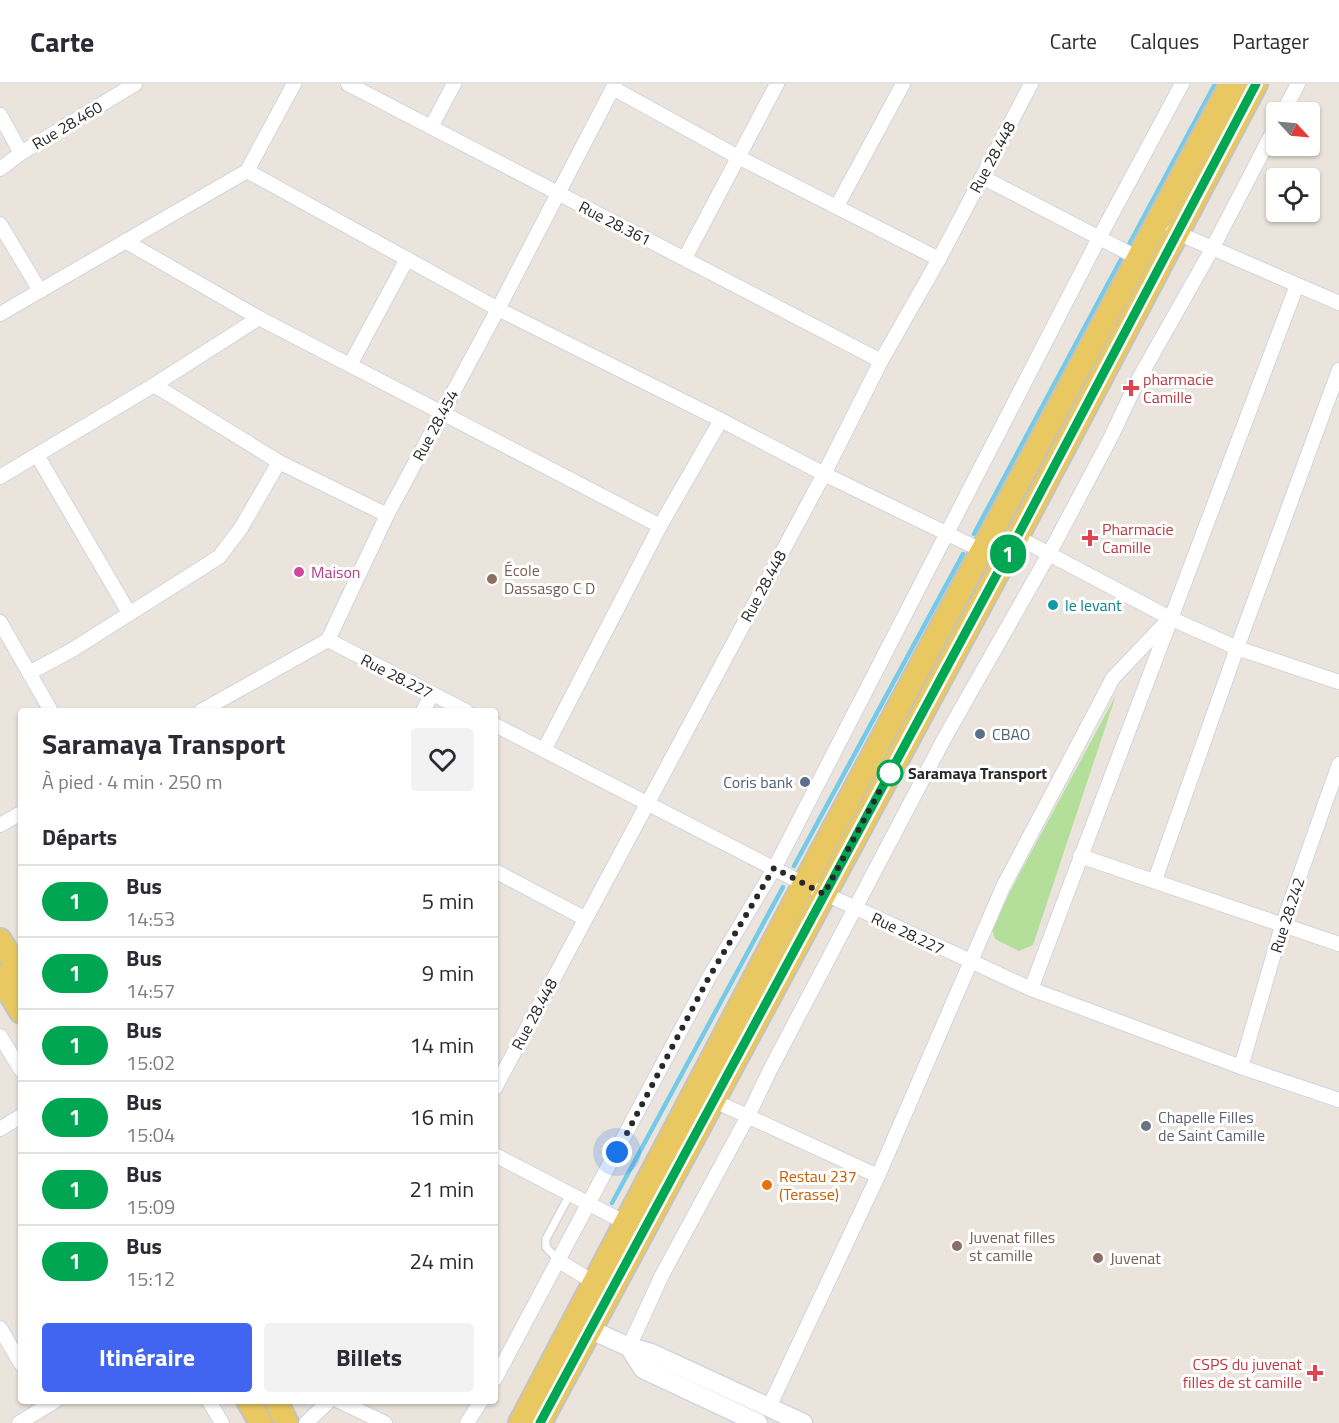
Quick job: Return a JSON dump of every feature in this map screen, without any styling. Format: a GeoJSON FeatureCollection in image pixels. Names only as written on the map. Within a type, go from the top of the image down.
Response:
{"type":"FeatureCollection","features":[{"type":"Feature","properties":{"kind":"main road"},"geometry":{"type":"LineString","coordinates":[[520,1423],[602,1288],[704,1096],[804,884],[1231,84]]}},
{"type":"Feature","properties":{"kind":"main road"},"geometry":{"type":"LineString","coordinates":[[602,1288],[626,1223],[824,894],[1017,537],[1256,84]]}},
{"type":"Feature","properties":{"kind":"main road"},"geometry":{"type":"LineString","coordinates":[[0,940],[18,969]]}},
{"type":"Feature","properties":{"kind":"main road"},"geometry":{"type":"LineString","coordinates":[[0,977],[18,1007]]}},
{"type":"Feature","properties":{"kind":"main road"},"geometry":{"type":"LineString","coordinates":[[540,1423],[581,1325]]}},
{"type":"Feature","properties":{"kind":"main road"},"geometry":{"type":"LineString","coordinates":[[250,1404],[261,1423]]}},
{"type":"Feature","properties":{"kind":"main road"},"geometry":{"type":"LineString","coordinates":[[278,1404],[287,1423]]}},
{"type":"Feature","properties":{"kind":"street","name":"Rue 28.460"},"geometry":{"type":"LineString","coordinates":[[0,169],[21,153],[135,84]]}},
{"type":"Feature","properties":{"kind":"street"},"geometry":{"type":"LineString","coordinates":[[0,314],[247,171],[294,84]]}},
{"type":"Feature","properties":{"kind":"street","name":"Rue 28.361"},"geometry":{"type":"LineString","coordinates":[[348,84],[881,361]]}},
{"type":"Feature","properties":{"kind":"street"},"geometry":{"type":"LineString","coordinates":[[431,127],[454,84]]}},
{"type":"Feature","properties":{"kind":"street"},"geometry":{"type":"LineString","coordinates":[[685,258],[777,84]]}},
{"type":"Feature","properties":{"kind":"street"},"geometry":{"type":"LineString","coordinates":[[837,206],[903,84]]}},
{"type":"Feature","properties":{"kind":"street","name":"Rue 28.448"},"geometry":{"type":"LineString","coordinates":[[498,1082],[824,474],[881,361],[939,259],[1031,84]]}},
{"type":"Feature","properties":{"kind":"street"},"geometry":{"type":"LineString","coordinates":[[498,1373],[708,979],[774,868],[1099,238],[1182,84]]}},
{"type":"Feature","properties":{"kind":"street"},"geometry":{"type":"LineString","coordinates":[[1288,102],[1298,84]]}},
{"type":"Feature","properties":{"kind":"street"},"geometry":{"type":"LineString","coordinates":[[614,86],[738,158],[939,259]]}},
{"type":"Feature","properties":{"kind":"street","name":"Rue 28.454"},"geometry":{"type":"LineString","coordinates":[[328,640],[387,515],[614,86]]}},
{"type":"Feature","properties":{"kind":"street"},"geometry":{"type":"LineString","coordinates":[[0,114],[21,153]]}},
{"type":"Feature","properties":{"kind":"street"},"geometry":{"type":"LineString","coordinates":[[629,1347],[662,1275],[748,1116],[945,737],[1049,554],[1111,437],[1137,382],[1212,249],[1266,145]]}},
{"type":"Feature","properties":{"kind":"street"},"geometry":{"type":"LineString","coordinates":[[247,171],[498,309],[824,474],[983,551],[1017,537],[1170,618],[1237,648],[1339,682]]}},
{"type":"Feature","properties":{"kind":"street"},"geometry":{"type":"LineString","coordinates":[[982,177],[1137,258]]}},
{"type":"Feature","properties":{"kind":"street"},"geometry":{"type":"LineString","coordinates":[[0,224],[40,291]]}},
{"type":"Feature","properties":{"kind":"street"},"geometry":{"type":"LineString","coordinates":[[1157,224],[1339,303]]}},
{"type":"Feature","properties":{"kind":"street"},"geometry":{"type":"LineString","coordinates":[[125,242],[259,318],[660,526]]}},
{"type":"Feature","properties":{"kind":"street"},"geometry":{"type":"LineString","coordinates":[[350,365],[407,259]]}},
{"type":"Feature","properties":{"kind":"street"},"geometry":{"type":"LineString","coordinates":[[1031,989],[1297,285]]}},
{"type":"Feature","properties":{"kind":"street"},"geometry":{"type":"LineString","coordinates":[[0,477],[154,385],[259,318]]}},
{"type":"Feature","properties":{"kind":"street"},"geometry":{"type":"LineString","coordinates":[[1155,880],[1339,370]]}},
{"type":"Feature","properties":{"kind":"street"},"geometry":{"type":"LineString","coordinates":[[154,385],[279,462],[387,515]]}},
{"type":"Feature","properties":{"kind":"street"},"geometry":{"type":"LineString","coordinates":[[544,750],[660,526],[721,420]]}},
{"type":"Feature","properties":{"kind":"street"},"geometry":{"type":"LineString","coordinates":[[37,455],[129,613]]}},
{"type":"Feature","properties":{"kind":"street"},"geometry":{"type":"LineString","coordinates":[[29,673],[72,650],[219,557],[241,528],[279,462]]}},
{"type":"Feature","properties":{"kind":"street"},"geometry":{"type":"LineString","coordinates":[[769,1407],[878,1176],[1003,886],[1113,678],[1170,618]]}},
{"type":"Feature","properties":{"kind":"street"},"geometry":{"type":"LineString","coordinates":[[0,622],[49,708]]}},
{"type":"Feature","properties":{"kind":"street"},"geometry":{"type":"LineString","coordinates":[[206,708],[328,640]]}},
{"type":"Feature","properties":{"kind":"street","name":"Rue 28.227"},"geometry":{"type":"LineString","coordinates":[[328,640],[460,708]]}},
{"type":"Feature","properties":{"kind":"street"},"geometry":{"type":"LineString","coordinates":[[425,708],[432,694]]}},
{"type":"Feature","properties":{"kind":"street","name":"Rue 28.227"},"geometry":{"type":"LineString","coordinates":[[498,727],[824,894],[970,962],[1031,989],[1241,1067],[1339,1100]]}},
{"type":"Feature","properties":{"kind":"street","name":"Rue 28.242"},"geometry":{"type":"LineString","coordinates":[[1241,1067],[1282,926],[1339,764]]}},
{"type":"Feature","properties":{"kind":"street"},"geometry":{"type":"LineString","coordinates":[[0,825],[18,815]]}},
{"type":"Feature","properties":{"kind":"street"},"geometry":{"type":"LineString","coordinates":[[1080,856],[1339,944]]}},
{"type":"Feature","properties":{"kind":"street"},"geometry":{"type":"LineString","coordinates":[[498,873],[584,918]]}},
{"type":"Feature","properties":{"kind":"street"},"geometry":{"type":"LineString","coordinates":[[0,1036],[18,1065]]}},
{"type":"Feature","properties":{"kind":"street"},"geometry":{"type":"LineString","coordinates":[[704,1096],[878,1176]]}},
{"type":"Feature","properties":{"kind":"street"},"geometry":{"type":"LineString","coordinates":[[0,1129],[18,1118]]}},
{"type":"Feature","properties":{"kind":"street"},"geometry":{"type":"LineString","coordinates":[[498,1157],[626,1223]]}},
{"type":"Feature","properties":{"kind":"street"},"geometry":{"type":"LineString","coordinates":[[559,1261],[602,1288]]}},
{"type":"Feature","properties":{"kind":"street"},"geometry":{"type":"LineString","coordinates":[[581,1325],[629,1347],[651,1353],[803,1423]]}},
{"type":"Feature","properties":{"kind":"street"},"geometry":{"type":"LineString","coordinates":[[0,1328],[18,1359]]}},
{"type":"Feature","properties":{"kind":"street"},"geometry":{"type":"LineString","coordinates":[[629,1347],[643,1369],[758,1423]]}},
{"type":"Feature","properties":{"kind":"street"},"geometry":{"type":"LineString","coordinates":[[19,1423],[47,1404]]}},
{"type":"Feature","properties":{"kind":"street"},"geometry":{"type":"LineString","coordinates":[[211,1404],[222,1423]]}},
{"type":"Feature","properties":{"kind":"street"},"geometry":{"type":"LineString","coordinates":[[306,1423],[326,1404]]}},
{"type":"Feature","properties":{"kind":"street"},"geometry":{"type":"LineString","coordinates":[[345,1404],[385,1423]]}},
{"type":"Feature","properties":{"kind":"street"},"geometry":{"type":"LineString","coordinates":[[467,1423],[479,1404]]}},
{"type":"Feature","properties":{"kind":"lane"},"geometry":{"type":"LineString","coordinates":[[559,1261],[546,1247],[546,1239],[570,1194]]}},
{"type":"Feature","properties":{"kind":"green space"},"geometry":{"type":"Polygon","coordinates":[[[1116,695],[1033,945],[1019,951],[995,939],[991,927],[1116,695]]]}},
{"type":"Feature","properties":{"kind":"waterway"},"geometry":{"type":"LineString","coordinates":[[974,534],[1215,84]]}},
{"type":"Feature","properties":{"kind":"waterway"},"geometry":{"type":"LineString","coordinates":[[794,866],[963,554]]}},
{"type":"Feature","properties":{"kind":"waterway"},"geometry":{"type":"LineString","coordinates":[[612,1203],[783,887]]}},
{"type":"Feature","properties":{"kind":"bus line","name":"1"},"geometry":{"type":"LineString","coordinates":[[540,1423],[1017,537],[1256,84]]}},
{"type":"Feature","properties":{"kind":"place","name":"pharmacie Camille"},"geometry":{"type":"Point","coordinates":[1131,388]}},
{"type":"Feature","properties":{"kind":"place","name":"Pharmacie Camille"},"geometry":{"type":"Point","coordinates":[1090,538]}},
{"type":"Feature","properties":{"kind":"place","name":"Maison"},"geometry":{"type":"Point","coordinates":[299,572]}},
{"type":"Feature","properties":{"kind":"place","name":"École Dassasgo C D"},"geometry":{"type":"Point","coordinates":[492,579]}},
{"type":"Feature","properties":{"kind":"place","name":"le levant"},"geometry":{"type":"Point","coordinates":[1053,605]}},
{"type":"Feature","properties":{"kind":"place","name":"CBAO"},"geometry":{"type":"Point","coordinates":[980,734]}},
{"type":"Feature","properties":{"kind":"place","name":"Saramaya Transport"},"geometry":{"type":"Point","coordinates":[890,773]}},
{"type":"Feature","properties":{"kind":"place","name":"Coris bank"},"geometry":{"type":"Point","coordinates":[805,782]}},
{"type":"Feature","properties":{"kind":"place","name":"Chapelle Filles de Saint Camille"},"geometry":{"type":"Point","coordinates":[1146,1126]}},
{"type":"Feature","properties":{"kind":"place","name":"Restau 237 (Terasse)"},"geometry":{"type":"Point","coordinates":[767,1185]}},
{"type":"Feature","properties":{"kind":"place","name":"Juvenat filles st camille"},"geometry":{"type":"Point","coordinates":[957,1246]}},
{"type":"Feature","properties":{"kind":"place","name":"Juvenat"},"geometry":{"type":"Point","coordinates":[1098,1258]}},
{"type":"Feature","properties":{"kind":"place","name":"CSPS du juvenat filles de st camille"},"geometry":{"type":"Point","coordinates":[1315,1373]}},
{"type":"Feature","properties":{"kind":"route"},"geometry":{"type":"LineString","coordinates":[[617,1152],[708,979],[774,868],[824,894],[892,768],[890,773]]}}]}
